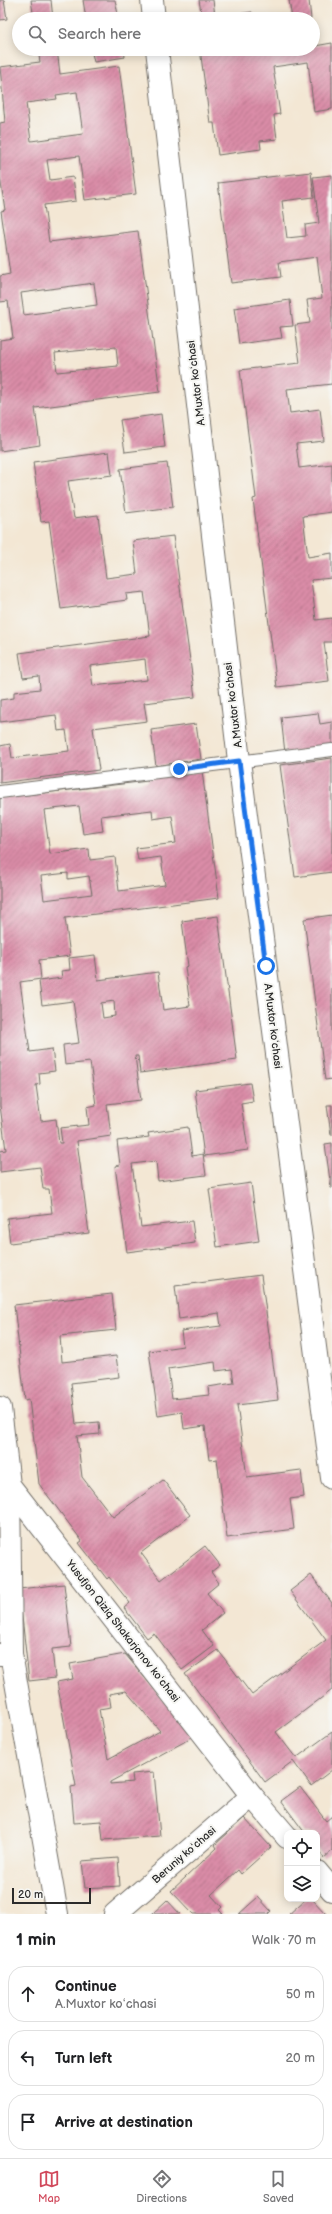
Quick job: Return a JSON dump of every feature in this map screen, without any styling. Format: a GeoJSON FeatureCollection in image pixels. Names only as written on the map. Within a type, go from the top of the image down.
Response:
{"type":"FeatureCollection","features":[{"type":"Feature","properties":{"kind":"street"},"geometry":{"type":"LineString","coordinates":[[152,0],[153,12]]}},
{"type":"Feature","properties":{"kind":"street","name":"A.Muxtor koʻchasi"},"geometry":{"type":"LineString","coordinates":[[158,56],[239,761],[332,1478]]}},
{"type":"Feature","properties":{"kind":"street"},"geometry":{"type":"LineString","coordinates":[[0,1408],[9,1485],[6,1654],[57,1914]]}},
{"type":"Feature","properties":{"kind":"street","name":"Yusufjon Qiziq Shakarjonov koʻchasi"},"geometry":{"type":"LineString","coordinates":[[9,1485],[252,1796],[284,1834]]}},
{"type":"Feature","properties":{"kind":"street","name":"Beruniy koʻchasi"},"geometry":{"type":"LineString","coordinates":[[115,1914],[252,1796]]}},
{"type":"Feature","properties":{"kind":"street"},"geometry":{"type":"LineString","coordinates":[[320,1876],[332,1890]]}},
{"type":"Feature","properties":{"kind":"lane"},"geometry":{"type":"LineString","coordinates":[[0,792],[332,750]]}},
{"type":"Feature","properties":{"kind":"building"},"geometry":{"type":"Polygon","coordinates":[[[0,0],[4,0],[7,19],[0,20],[0,0]]]}},
{"type":"Feature","properties":{"kind":"building"},"geometry":{"type":"Polygon","coordinates":[[[31,0],[51,0],[52,12],[33,12],[31,0]]]}},
{"type":"Feature","properties":{"kind":"building"},"geometry":{"type":"Polygon","coordinates":[[[83,0],[115,0],[118,12],[85,12],[83,0]]]}},
{"type":"Feature","properties":{"kind":"building"},"geometry":{"type":"Polygon","coordinates":[[[199,0],[213,0],[214,12],[201,12],[199,0]]]}},
{"type":"Feature","properties":{"kind":"building"},"geometry":{"type":"Polygon","coordinates":[[[289,0],[309,0],[310,12],[291,12],[289,0]]]}},
{"type":"Feature","properties":{"kind":"building"},"geometry":{"type":"Polygon","coordinates":[[[332,43],[332,109],[314,112],[308,62],[273,67],[280,114],[274,115],[277,139],[260,141],[261,149],[218,155],[214,123],[210,123],[201,56],[320,56],[320,45],[332,43]]]}},
{"type":"Feature","properties":{"kind":"building"},"geometry":{"type":"Polygon","coordinates":[[[39,56],[58,56],[60,74],[119,66],[136,194],[85,200],[79,156],[47,160],[50,180],[73,177],[76,201],[44,205],[49,242],[138,231],[160,392],[35,408],[40,445],[0,451],[0,340],[13,338],[8,301],[0,302],[0,276],[10,274],[1,211],[5,210],[0,177],[0,123],[5,122],[0,67],[40,62],[39,56]],[[77,92],[56,95],[57,99],[26,103],[31,141],[83,134],[77,92]],[[94,283],[21,293],[24,315],[97,305],[94,283]],[[116,347],[55,353],[57,372],[118,366],[116,347]]]}},
{"type":"Feature","properties":{"kind":"building"},"geometry":{"type":"Polygon","coordinates":[[[93,56],[125,56],[125,57],[94,62],[93,56]]]}},
{"type":"Feature","properties":{"kind":"building"},"geometry":{"type":"Polygon","coordinates":[[[311,172],[314,197],[282,201],[287,238],[306,236],[305,225],[319,223],[313,177],[332,175],[332,384],[287,389],[290,413],[320,409],[324,441],[296,444],[299,468],[332,464],[332,512],[303,516],[308,557],[332,553],[332,578],[311,580],[316,620],[332,618],[332,642],[324,642],[329,681],[277,687],[253,499],[256,498],[240,370],[300,363],[295,325],[310,323],[307,300],[322,298],[317,257],[279,262],[281,277],[231,283],[218,183],[311,172]]]}},
{"type":"Feature","properties":{"kind":"building"},"geometry":{"type":"Polygon","coordinates":[[[290,300],[293,326],[280,327],[282,338],[239,344],[234,308],[290,300]]]}},
{"type":"Feature","properties":{"kind":"building"},"geometry":{"type":"Polygon","coordinates":[[[161,414],[165,447],[125,452],[120,420],[161,414]]]}},
{"type":"Feature","properties":{"kind":"building"},"geometry":{"type":"Polygon","coordinates":[[[109,452],[112,475],[68,481],[74,518],[98,515],[106,578],[137,574],[133,541],[173,536],[195,697],[144,703],[147,721],[93,728],[99,770],[0,783],[0,746],[10,744],[12,758],[69,751],[66,730],[58,731],[56,715],[0,722],[0,700],[14,698],[14,692],[40,689],[39,676],[23,678],[19,653],[150,636],[144,592],[126,594],[127,600],[61,609],[49,521],[41,522],[33,462],[109,452]],[[145,659],[90,666],[93,686],[147,680],[145,659]]]}},
{"type":"Feature","properties":{"kind":"building"},"geometry":{"type":"Polygon","coordinates":[[[167,463],[173,507],[126,513],[120,469],[167,463]]]}},
{"type":"Feature","properties":{"kind":"building"},"geometry":{"type":"Polygon","coordinates":[[[318,713],[320,724],[332,722],[332,747],[285,753],[281,717],[318,713]]]}},
{"type":"Feature","properties":{"kind":"building"},"geometry":{"type":"Polygon","coordinates":[[[196,724],[201,759],[156,766],[151,730],[196,724]]]}},
{"type":"Feature","properties":{"kind":"building"},"geometry":{"type":"Polygon","coordinates":[[[332,758],[332,872],[295,877],[280,765],[332,758]]]}},
{"type":"Feature","properties":{"kind":"building"},"geometry":{"type":"Polygon","coordinates":[[[202,771],[219,898],[65,918],[70,956],[39,960],[41,979],[20,982],[30,1052],[52,1049],[55,1071],[39,1073],[40,1084],[36,1085],[41,1121],[56,1119],[59,1143],[62,1143],[60,1128],[89,1125],[87,1107],[96,1105],[90,1062],[65,1065],[63,1045],[79,1043],[73,1001],[42,1005],[39,981],[62,978],[61,971],[70,970],[69,958],[95,955],[98,980],[158,972],[163,1010],[190,1006],[185,967],[188,966],[182,921],[218,916],[237,1060],[140,1073],[138,1056],[135,1056],[141,1100],[107,1104],[111,1136],[77,1141],[89,1233],[10,1243],[7,1218],[52,1213],[49,1189],[43,1189],[40,1167],[0,1172],[0,1151],[6,1150],[0,1106],[0,798],[148,781],[148,778],[202,771]],[[79,806],[44,810],[50,854],[89,849],[90,860],[115,857],[119,891],[165,885],[161,857],[138,860],[136,848],[176,843],[172,816],[153,819],[152,810],[101,816],[103,831],[83,834],[79,806]],[[68,873],[41,876],[44,900],[92,894],[89,876],[68,879],[68,873]],[[114,1001],[101,1003],[103,1018],[115,1016],[114,1001]]]}},
{"type":"Feature","properties":{"kind":"building"},"geometry":{"type":"Polygon","coordinates":[[[332,915],[332,1079],[325,1080],[304,919],[332,915]]]}},
{"type":"Feature","properties":{"kind":"building"},"geometry":{"type":"Polygon","coordinates":[[[250,1083],[253,1101],[241,1103],[248,1150],[204,1156],[195,1090],[250,1083]]]}},
{"type":"Feature","properties":{"kind":"building"},"geometry":{"type":"Polygon","coordinates":[[[327,1105],[332,1105],[332,1135],[331,1135],[327,1105]]]}},
{"type":"Feature","properties":{"kind":"building"},"geometry":{"type":"Polygon","coordinates":[[[188,1127],[192,1156],[203,1154],[206,1175],[158,1181],[156,1161],[132,1164],[141,1227],[192,1221],[195,1243],[127,1252],[115,1166],[120,1165],[117,1141],[149,1137],[148,1133],[188,1127]]]}},
{"type":"Feature","properties":{"kind":"building"},"geometry":{"type":"Polygon","coordinates":[[[332,1143],[332,1188],[331,1188],[325,1144],[332,1143]]]}},
{"type":"Feature","properties":{"kind":"building"},"geometry":{"type":"Polygon","coordinates":[[[251,1183],[259,1241],[217,1247],[209,1189],[251,1183]]]}},
{"type":"Feature","properties":{"kind":"building"},"geometry":{"type":"Polygon","coordinates":[[[261,1275],[278,1400],[237,1405],[247,1477],[301,1470],[304,1497],[290,1499],[294,1529],[227,1538],[217,1459],[209,1460],[205,1426],[184,1429],[182,1412],[158,1416],[149,1351],[183,1346],[181,1331],[221,1326],[219,1313],[179,1319],[175,1286],[261,1275]],[[215,1362],[168,1369],[172,1399],[209,1395],[208,1387],[234,1383],[232,1369],[216,1371],[215,1362]]]}},
{"type":"Feature","properties":{"kind":"building"},"geometry":{"type":"Polygon","coordinates":[[[112,1294],[116,1330],[60,1336],[62,1362],[116,1356],[119,1377],[71,1383],[76,1424],[99,1422],[100,1434],[77,1436],[82,1477],[113,1517],[163,1480],[190,1515],[141,1553],[161,1580],[205,1546],[220,1565],[211,1572],[219,1583],[207,1593],[223,1613],[202,1630],[214,1646],[182,1670],[154,1633],[147,1638],[124,1608],[130,1603],[109,1577],[107,1579],[79,1543],[82,1541],[39,1484],[29,1399],[25,1400],[14,1305],[112,1294]]]}},
{"type":"Feature","properties":{"kind":"building"},"geometry":{"type":"Polygon","coordinates":[[[311,1575],[332,1603],[332,1690],[276,1732],[296,1758],[332,1732],[332,1770],[311,1786],[293,1761],[265,1782],[185,1674],[218,1650],[252,1695],[326,1640],[290,1591],[311,1575]]]}},
{"type":"Feature","properties":{"kind":"building"},"geometry":{"type":"Polygon","coordinates":[[[64,1584],[71,1647],[52,1649],[55,1678],[29,1681],[19,1589],[64,1584]]]}},
{"type":"Feature","properties":{"kind":"building"},"geometry":{"type":"Polygon","coordinates":[[[125,1654],[193,1735],[184,1742],[110,1782],[110,1784],[133,1782],[132,1774],[154,1772],[160,1836],[103,1840],[101,1821],[74,1823],[71,1787],[76,1786],[57,1682],[73,1679],[70,1664],[125,1654]],[[126,1691],[109,1694],[111,1707],[99,1709],[108,1759],[160,1731],[126,1691]]]}},
{"type":"Feature","properties":{"kind":"building"},"geometry":{"type":"Polygon","coordinates":[[[300,1787],[326,1821],[332,1816],[332,1851],[324,1858],[320,1852],[320,1830],[303,1830],[281,1801],[300,1787]]]}},
{"type":"Feature","properties":{"kind":"building"},"geometry":{"type":"Polygon","coordinates":[[[244,1818],[271,1847],[241,1874],[238,1870],[211,1895],[222,1907],[219,1910],[223,1914],[193,1914],[171,1891],[217,1848],[215,1845],[244,1818]]]}},
{"type":"Feature","properties":{"kind":"building"},"geometry":{"type":"Polygon","coordinates":[[[118,1858],[120,1886],[85,1888],[82,1861],[118,1858]]]}},
{"type":"Feature","properties":{"kind":"building"},"geometry":{"type":"Polygon","coordinates":[[[258,1897],[271,1911],[268,1914],[239,1914],[258,1897]]]}},
{"type":"Feature","properties":{"kind":"building"},"geometry":{"type":"Polygon","coordinates":[[[167,1900],[180,1914],[152,1914],[167,1900]]]}},
{"type":"Feature","properties":{"kind":"building"},"geometry":{"type":"Polygon","coordinates":[[[303,1902],[315,1902],[326,1914],[289,1914],[303,1902]]]}},
{"type":"Feature","properties":{"kind":"route"},"geometry":{"type":"LineString","coordinates":[[179,769],[239,761],[266,966]]}}]}
